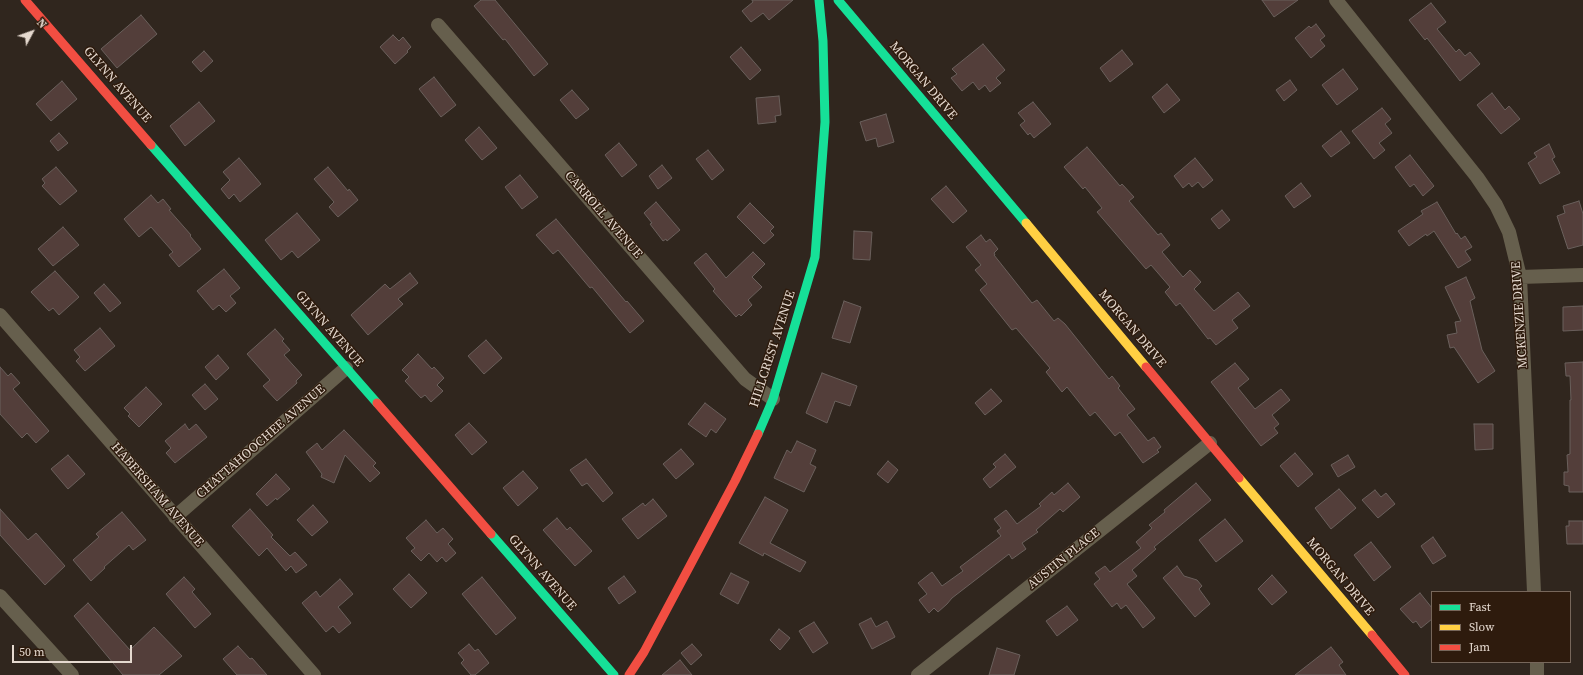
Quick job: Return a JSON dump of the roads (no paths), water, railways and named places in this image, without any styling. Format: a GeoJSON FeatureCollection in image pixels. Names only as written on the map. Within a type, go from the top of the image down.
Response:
{"type":"FeatureCollection","features":[{"type":"Feature","properties":{"kind":"street","name":"GLYNN AVENUE"},"geometry":{"type":"LineString","coordinates":[[26,0],[614,675]]}},
{"type":"Feature","properties":{"kind":"street","name":"HILLCREST AVENUE"},"geometry":{"type":"LineString","coordinates":[[630,675],[644,652],[735,481],[756,438],[773,398],[815,257],[825,122],[823,41],[820,0]]}},
{"type":"Feature","properties":{"kind":"street","name":"MORGAN DRIVE"},"geometry":{"type":"LineString","coordinates":[[838,0],[1405,675]]}},
{"type":"Feature","properties":{"kind":"street","name":"MCKENZIE DRIVE"},"geometry":{"type":"LineString","coordinates":[[1336,0],[1477,177],[1496,205],[1509,232],[1520,277],[1534,591]]}},
{"type":"Feature","properties":{"kind":"street","name":"CARROLL AVENUE"},"geometry":{"type":"LineString","coordinates":[[438,25],[745,379],[773,398]]}},
{"type":"Feature","properties":{"kind":"street"},"geometry":{"type":"LineString","coordinates":[[1520,277],[1583,275]]}},
{"type":"Feature","properties":{"kind":"street","name":"HABERSHAM AVENUE"},"geometry":{"type":"LineString","coordinates":[[0,315],[314,675]]}},
{"type":"Feature","properties":{"kind":"street","name":"CHATTAHOOCHEE AVENUE"},"geometry":{"type":"LineString","coordinates":[[175,517],[346,368]]}},
{"type":"Feature","properties":{"kind":"street","name":"AUSTIN PLACE"},"geometry":{"type":"LineString","coordinates":[[918,675],[1210,443]]}},
{"type":"Feature","properties":{"kind":"street"},"geometry":{"type":"LineString","coordinates":[[0,596],[72,675]]}},
{"type":"Feature","properties":{"kind":"street"},"geometry":{"type":"LineString","coordinates":[[1537,663],[1537,675]]}}]}
